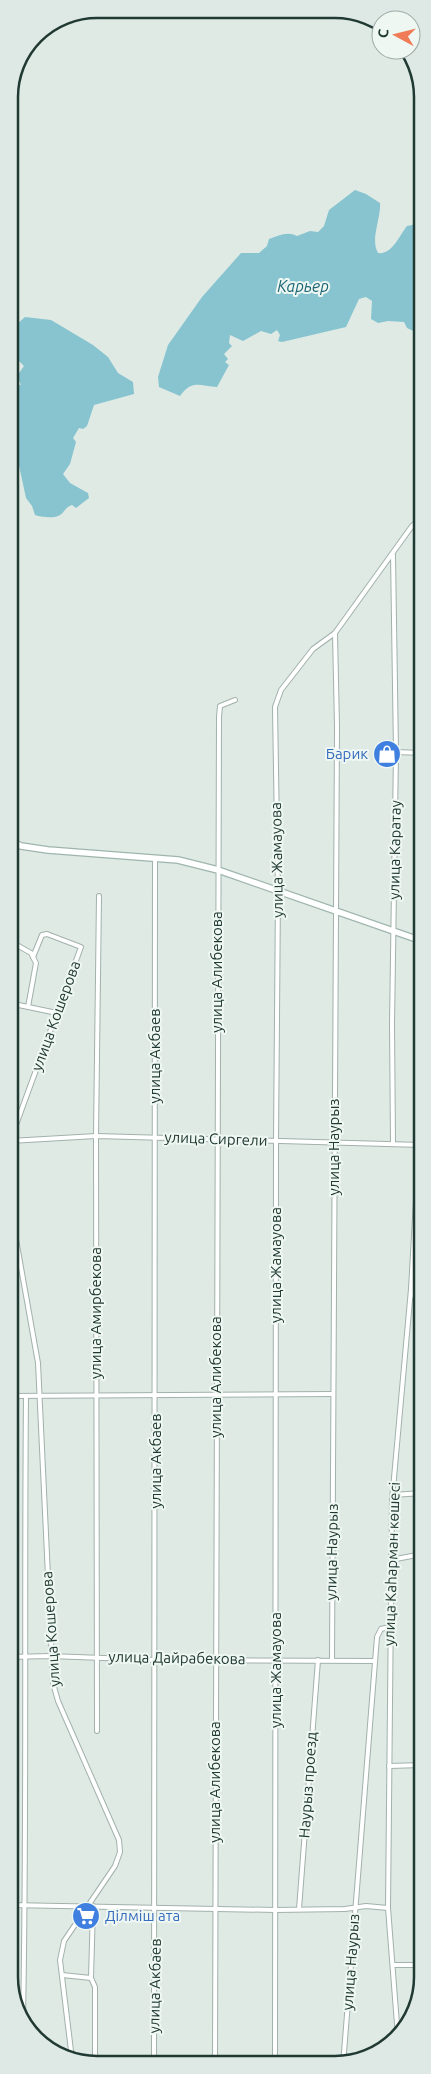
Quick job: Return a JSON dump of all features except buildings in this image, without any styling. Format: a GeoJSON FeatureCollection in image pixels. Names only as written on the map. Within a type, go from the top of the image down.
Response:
{"type":"FeatureCollection","features":[{"type":"Feature","properties":{"kind":"street","name":"улица Жамауова"},"geometry":{"type":"LineString","coordinates":[[275,2056],[278,893],[276,698],[313,649],[335,633],[393,556],[414,525]]}},
{"type":"Feature","properties":{"kind":"street","name":"улица Каратау"},"geometry":{"type":"LineString","coordinates":[[393,556],[396,752],[392,1024],[393,1144]]}},
{"type":"Feature","properties":{"kind":"street","name":"улица Наурыз"},"geometry":{"type":"LineString","coordinates":[[332,1660],[334,910],[337,727],[335,633]]}},
{"type":"Feature","properties":{"kind":"street","name":"улица Алибекова"},"geometry":{"type":"LineString","coordinates":[[215,2056],[216,1139],[220,706],[235,700]]}},
{"type":"Feature","properties":{"kind":"street"},"geometry":{"type":"LineString","coordinates":[[396,752],[414,753]]}},
{"type":"Feature","properties":{"kind":"street"},"geometry":{"type":"LineString","coordinates":[[18,844],[48,850],[178,860],[218,870],[278,893],[414,937]]}},
{"type":"Feature","properties":{"kind":"street","name":"улица Акбаев"},"geometry":{"type":"LineString","coordinates":[[154,2056],[156,1660],[155,859]]}},
{"type":"Feature","properties":{"kind":"street","name":"улица Амирбекова"},"geometry":{"type":"LineString","coordinates":[[97,1731],[96,1136],[99,896]]}},
{"type":"Feature","properties":{"kind":"street","name":"улица Кошерова"},"geometry":{"type":"LineString","coordinates":[[18,1115],[81,948],[79,945],[46,934],[42,935],[33,957]]}},
{"type":"Feature","properties":{"kind":"street"},"geometry":{"type":"LineString","coordinates":[[18,946],[33,957],[36,963],[28,1007]]}},
{"type":"Feature","properties":{"kind":"street"},"geometry":{"type":"LineString","coordinates":[[18,1005],[57,1013]]}},
{"type":"Feature","properties":{"kind":"street","name":"улица Сиргели"},"geometry":{"type":"LineString","coordinates":[[18,1142],[96,1136],[413,1145]]}},
{"type":"Feature","properties":{"kind":"street","name":"улица Кошерова"},"geometry":{"type":"LineString","coordinates":[[18,1251],[38,1364],[52,1684],[119,1840],[120,1852],[115,1866],[91,1906],[64,1941],[60,1960],[71,2052]]}},
{"type":"Feature","properties":{"kind":"street","name":"улица Каһарман көшесі"},"geometry":{"type":"LineString","coordinates":[[397,2026],[388,1908],[389,1627],[393,1495],[413,1251]]}},
{"type":"Feature","properties":{"kind":"street"},"geometry":{"type":"LineString","coordinates":[[411,1289],[413,1294]]}},
{"type":"Feature","properties":{"kind":"street"},"geometry":{"type":"LineString","coordinates":[[18,1396],[96,1394],[333,1394]]}},
{"type":"Feature","properties":{"kind":"street"},"geometry":{"type":"LineString","coordinates":[[23,2006],[26,1905],[24,1657],[26,1396]]}},
{"type":"Feature","properties":{"kind":"street"},"geometry":{"type":"LineString","coordinates":[[393,1495],[413,1494]]}},
{"type":"Feature","properties":{"kind":"street"},"geometry":{"type":"LineString","coordinates":[[391,1560],[413,1556]]}},
{"type":"Feature","properties":{"kind":"street","name":"улица Наурыз"},"geometry":{"type":"LineString","coordinates":[[345,2056],[377,1636],[380,1629],[389,1627]]}},
{"type":"Feature","properties":{"kind":"street","name":"улица Дайрабекова"},"geometry":{"type":"LineString","coordinates":[[18,1657],[96,1656],[156,1660],[376,1661]]}},
{"type":"Feature","properties":{"kind":"street","name":"Наурыз проезд"},"geometry":{"type":"LineString","coordinates":[[299,1909],[318,1660]]}},
{"type":"Feature","properties":{"kind":"street"},"geometry":{"type":"LineString","coordinates":[[389,1766],[413,1766]]}},
{"type":"Feature","properties":{"kind":"street"},"geometry":{"type":"LineString","coordinates":[[18,1905],[275,1910],[355,1908],[366,1906],[388,1908]]}},
{"type":"Feature","properties":{"kind":"street"},"geometry":{"type":"LineString","coordinates":[[91,1906],[91,1978],[96,1988],[95,2056]]}},
{"type":"Feature","properties":{"kind":"street"},"geometry":{"type":"LineString","coordinates":[[393,1965],[413,1965]]}},
{"type":"Feature","properties":{"kind":"street"},"geometry":{"type":"LineString","coordinates":[[62,1976],[91,1978]]}},
{"type":"Feature","properties":{"kind":"water","name":"Карьер"},"geometry":{"type":"Polygon","coordinates":[[[355,190],[366,194],[380,203],[375,235],[378,253],[383,253],[391,248],[407,226],[414,224],[414,331],[407,328],[404,322],[388,321],[378,323],[371,319],[372,301],[366,297],[359,299],[346,327],[282,342],[278,341],[280,335],[277,330],[271,334],[261,331],[243,341],[230,335],[229,343],[232,346],[224,354],[228,359],[225,362],[229,365],[217,387],[192,385],[180,396],[159,387],[158,377],[168,345],[202,297],[241,253],[259,253],[267,246],[269,239],[280,235],[290,234],[297,236],[310,231],[318,232],[324,226],[329,210],[355,190]]]}},
{"type":"Feature","properties":{"kind":"water"},"geometry":{"type":"Polygon","coordinates":[[[25,317],[51,320],[93,345],[108,357],[118,373],[133,382],[134,394],[94,405],[87,426],[83,429],[79,428],[73,438],[76,442],[70,464],[63,474],[70,483],[88,493],[89,498],[76,508],[72,505],[66,508],[62,514],[55,517],[35,515],[32,506],[26,498],[18,461],[18,384],[21,385],[18,375],[24,366],[18,360],[18,323],[25,317]]]}},
{"type":"Feature","properties":{"kind":"place","name":"Барик"},"geometry":{"type":"Point","coordinates":[387,754]}},
{"type":"Feature","properties":{"kind":"place","name":"Ділміш ата"},"geometry":{"type":"Point","coordinates":[86,1916]}}]}
